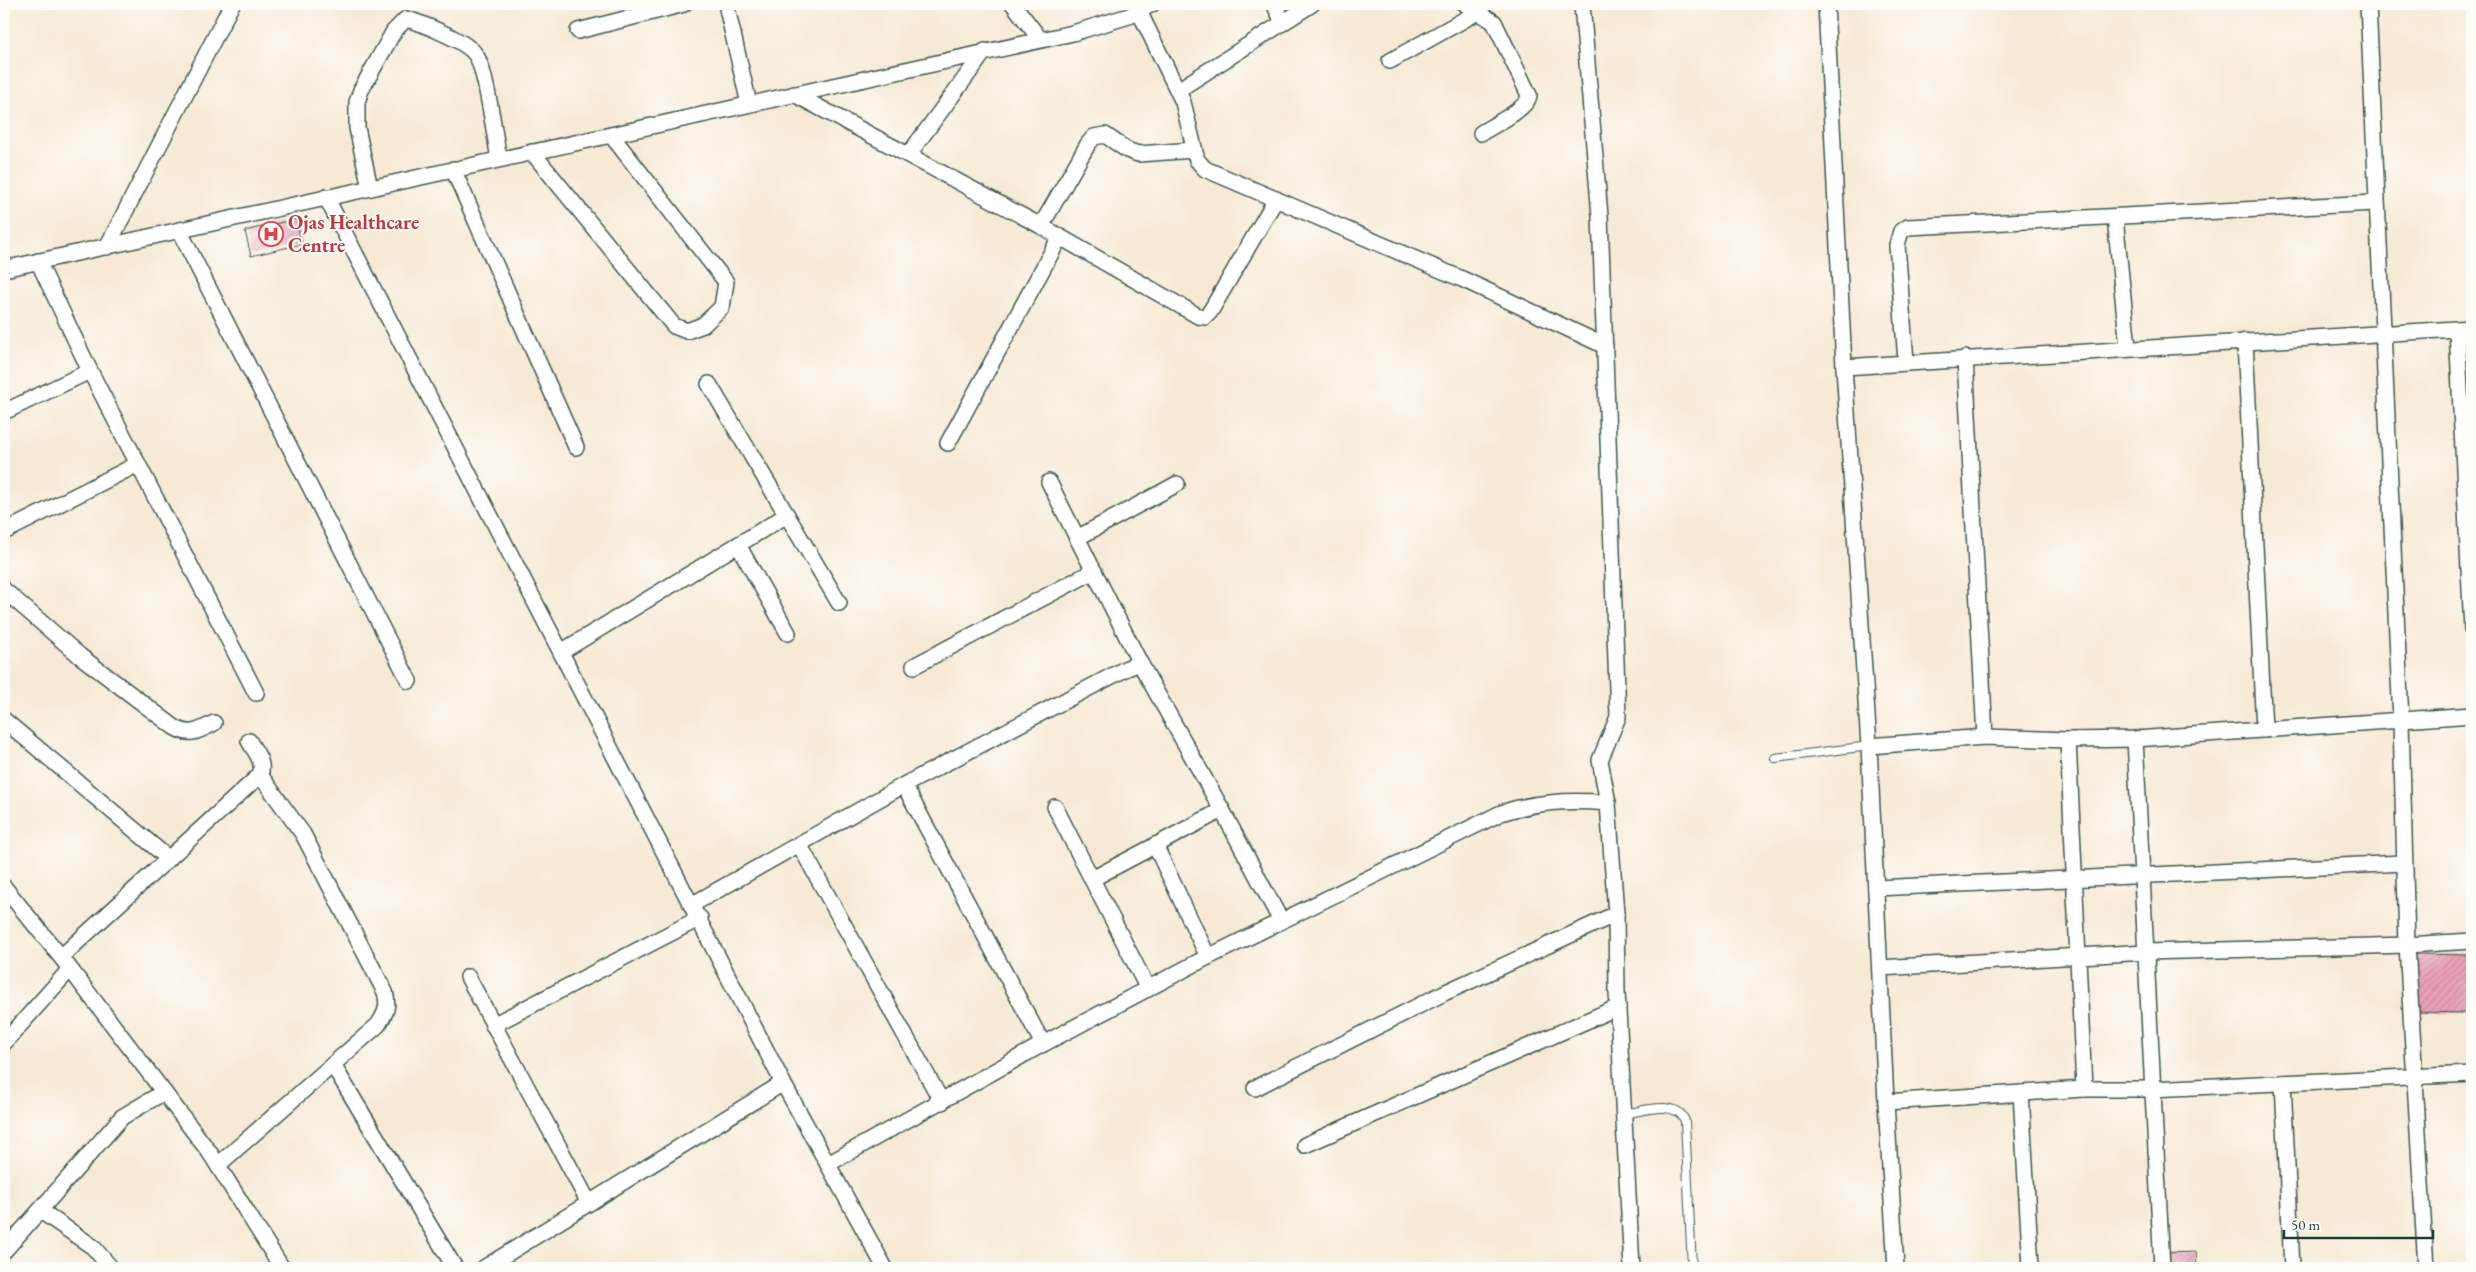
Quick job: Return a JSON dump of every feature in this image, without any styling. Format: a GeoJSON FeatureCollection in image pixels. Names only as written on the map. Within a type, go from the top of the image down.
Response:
{"type":"FeatureCollection","features":[{"type":"Feature","properties":{"kind":"street"},"geometry":{"type":"LineString","coordinates":[[107,247],[232,4]]}},
{"type":"Feature","properties":{"kind":"street"},"geometry":{"type":"LineString","coordinates":[[578,31],[684,4]]}},
{"type":"Feature","properties":{"kind":"street"},"geometry":{"type":"LineString","coordinates":[[726,4],[749,104]]}},
{"type":"Feature","properties":{"kind":"street"},"geometry":{"type":"LineString","coordinates":[[1013,4],[1040,39]]}},
{"type":"Feature","properties":{"kind":"street"},"geometry":{"type":"LineString","coordinates":[[1274,4],[1283,22]]}},
{"type":"Feature","properties":{"kind":"street"},"geometry":{"type":"LineString","coordinates":[[1178,90],[1312,4]]}},
{"type":"Feature","properties":{"kind":"street"},"geometry":{"type":"LineString","coordinates":[[1465,4],[1494,22],[1529,95],[1529,99],[1523,106],[1481,133]]}},
{"type":"Feature","properties":{"kind":"street"},"geometry":{"type":"LineString","coordinates":[[1582,4],[1600,216],[1618,717],[1600,760],[1608,803],[1616,914],[1618,1007],[1632,1268]]}},
{"type":"Feature","properties":{"kind":"street"},"geometry":{"type":"LineString","coordinates":[[1826,4],[1844,367],[1869,746],[1896,1268]]}},
{"type":"Feature","properties":{"kind":"street"},"geometry":{"type":"LineString","coordinates":[[2368,4],[2381,333],[2401,721],[2407,945],[2426,1268]]}},
{"type":"Feature","properties":{"kind":"street"},"geometry":{"type":"LineString","coordinates":[[4,269],[985,50],[1105,25],[1135,9],[1178,90],[1186,113],[1197,160],[1205,168],[1462,279],[1605,346]]}},
{"type":"Feature","properties":{"kind":"street"},"geometry":{"type":"LineString","coordinates":[[1390,61],[1478,12]]}},
{"type":"Feature","properties":{"kind":"street"},"geometry":{"type":"LineString","coordinates":[[370,188],[357,128],[357,102],[361,90],[394,31],[406,19],[424,25],[474,52],[482,72],[499,159]]}},
{"type":"Feature","properties":{"kind":"street"},"geometry":{"type":"LineString","coordinates":[[909,154],[985,50]]}},
{"type":"Feature","properties":{"kind":"street"},"geometry":{"type":"LineString","coordinates":[[794,94],[1041,226],[1188,312],[1204,316],[1213,308],[1276,199]]}},
{"type":"Feature","properties":{"kind":"street"},"geometry":{"type":"LineString","coordinates":[[532,152],[674,326],[687,331],[703,325],[722,307],[726,282],[611,135]]}},
{"type":"Feature","properties":{"kind":"street"},"geometry":{"type":"LineString","coordinates":[[1041,226],[1088,144],[1094,138],[1105,135],[1127,150],[1138,154],[1194,150]]}},
{"type":"Feature","properties":{"kind":"street"},"geometry":{"type":"LineString","coordinates":[[453,170],[576,447]]}},
{"type":"Feature","properties":{"kind":"street"},"geometry":{"type":"LineString","coordinates":[[326,198],[358,264],[693,904],[783,1082],[857,1221],[885,1268]]}},
{"type":"Feature","properties":{"kind":"street"},"geometry":{"type":"LineString","coordinates":[[1906,361],[1897,245],[1901,231],[1915,226],[2376,203]]}},
{"type":"Feature","properties":{"kind":"street"},"geometry":{"type":"LineString","coordinates":[[2114,217],[2128,348]]}},
{"type":"Feature","properties":{"kind":"street"},"geometry":{"type":"LineString","coordinates":[[179,230],[409,681]]}},
{"type":"Feature","properties":{"kind":"street"},"geometry":{"type":"LineString","coordinates":[[948,443],[1060,237]]}},
{"type":"Feature","properties":{"kind":"street"},"geometry":{"type":"LineString","coordinates":[[38,261],[90,372],[256,693]]}},
{"type":"Feature","properties":{"kind":"street"},"geometry":{"type":"LineString","coordinates":[[1844,367],[1906,361],[2472,328]]}},
{"type":"Feature","properties":{"kind":"street"},"geometry":{"type":"LineString","coordinates":[[2457,329],[2472,629]]}},
{"type":"Feature","properties":{"kind":"street"},"geometry":{"type":"LineString","coordinates":[[2245,341],[2264,730]]}},
{"type":"Feature","properties":{"kind":"street"},"geometry":{"type":"LineString","coordinates":[[1965,358],[1985,737]]}},
{"type":"Feature","properties":{"kind":"street"},"geometry":{"type":"LineString","coordinates":[[4,412],[90,372]]}},
{"type":"Feature","properties":{"kind":"street"},"geometry":{"type":"LineString","coordinates":[[709,384],[839,604]]}},
{"type":"Feature","properties":{"kind":"street"},"geometry":{"type":"LineString","coordinates":[[4,532],[138,464]]}},
{"type":"Feature","properties":{"kind":"street"},"geometry":{"type":"LineString","coordinates":[[1049,482],[1140,663],[1281,921]]}},
{"type":"Feature","properties":{"kind":"street"},"geometry":{"type":"LineString","coordinates":[[1077,538],[1177,484]]}},
{"type":"Feature","properties":{"kind":"street"},"geometry":{"type":"LineString","coordinates":[[561,652],[788,515]]}},
{"type":"Feature","properties":{"kind":"street"},"geometry":{"type":"LineString","coordinates":[[738,545],[788,633]]}},
{"type":"Feature","properties":{"kind":"street"},"geometry":{"type":"LineString","coordinates":[[914,666],[1094,571]]}},
{"type":"Feature","properties":{"kind":"street"},"geometry":{"type":"LineString","coordinates":[[4,590],[80,656],[174,727],[188,734],[194,734],[214,723]]}},
{"type":"Feature","properties":{"kind":"street"},"geometry":{"type":"LineString","coordinates":[[693,904],[904,785],[1127,668],[1140,663]]}},
{"type":"Feature","properties":{"kind":"street"},"geometry":{"type":"LineString","coordinates":[[1869,746],[1985,737],[2068,740],[2135,739],[2472,715]]}},
{"type":"Feature","properties":{"kind":"street"},"geometry":{"type":"LineString","coordinates":[[4,720],[169,859]]}},
{"type":"Feature","properties":{"kind":"street"},"geometry":{"type":"LineString","coordinates":[[2135,739],[2162,1268]]}},
{"type":"Feature","properties":{"kind":"street"},"geometry":{"type":"LineString","coordinates":[[2068,740],[2084,1089]]}},
{"type":"Feature","properties":{"kind":"street"},"geometry":{"type":"LineString","coordinates":[[4,1043],[66,963],[169,859],[260,775],[262,769],[261,762],[249,741]]}},
{"type":"Feature","properties":{"kind":"street"},"geometry":{"type":"LineString","coordinates":[[218,1165],[378,1025],[385,1014],[388,1003],[385,992],[303,834],[260,775]]}},
{"type":"Feature","properties":{"kind":"street"},"geometry":{"type":"LineString","coordinates":[[904,785],[1043,1044]]}},
{"type":"Feature","properties":{"kind":"street"},"geometry":{"type":"LineString","coordinates":[[828,1164],[1043,1044],[1208,957],[1501,813],[1537,803],[1572,800],[1608,803]]}},
{"type":"Feature","properties":{"kind":"street"},"geometry":{"type":"LineString","coordinates":[[1055,807],[1148,989]]}},
{"type":"Feature","properties":{"kind":"street"},"geometry":{"type":"LineString","coordinates":[[1092,879],[1222,810]]}},
{"type":"Feature","properties":{"kind":"street"},"geometry":{"type":"LineString","coordinates":[[799,844],[942,1102]]}},
{"type":"Feature","properties":{"kind":"street"},"geometry":{"type":"LineString","coordinates":[[1155,845],[1208,957]]}},
{"type":"Feature","properties":{"kind":"street"},"geometry":{"type":"LineString","coordinates":[[1876,888],[2074,878],[2142,877],[2404,863]]}},
{"type":"Feature","properties":{"kind":"street"},"geometry":{"type":"LineString","coordinates":[[4,887],[66,963],[218,1165],[282,1268]]}},
{"type":"Feature","properties":{"kind":"street"},"geometry":{"type":"LineString","coordinates":[[1255,1088],[1444,993],[1616,914]]}},
{"type":"Feature","properties":{"kind":"street"},"geometry":{"type":"LineString","coordinates":[[493,1025],[700,918]]}},
{"type":"Feature","properties":{"kind":"street"},"geometry":{"type":"LineString","coordinates":[[1880,968],[2146,952],[2407,945],[2472,941]]}},
{"type":"Feature","properties":{"kind":"street"},"geometry":{"type":"LineString","coordinates":[[468,978],[589,1203]]}},
{"type":"Feature","properties":{"kind":"street"},"geometry":{"type":"LineString","coordinates":[[1305,1145],[1618,1007]]}},
{"type":"Feature","properties":{"kind":"street"},"geometry":{"type":"LineString","coordinates":[[333,1065],[455,1268]]}},
{"type":"Feature","properties":{"kind":"street"},"geometry":{"type":"LineString","coordinates":[[1886,1102],[2084,1089],[2152,1089],[2472,1074]]}},
{"type":"Feature","properties":{"kind":"street"},"geometry":{"type":"LineString","coordinates":[[484,1268],[783,1082]]}},
{"type":"Feature","properties":{"kind":"street"},"geometry":{"type":"LineString","coordinates":[[2283,1083],[2292,1268]]}},
{"type":"Feature","properties":{"kind":"street"},"geometry":{"type":"LineString","coordinates":[[4,1251],[122,1117],[164,1092]]}},
{"type":"Feature","properties":{"kind":"street"},"geometry":{"type":"LineString","coordinates":[[2021,1093],[2031,1268]]}},
{"type":"Feature","properties":{"kind":"street"},"geometry":{"type":"LineString","coordinates":[[41,1211],[93,1247],[112,1268]]}},
{"type":"Feature","properties":{"kind":"lane"},"geometry":{"type":"LineString","coordinates":[[1776,758],[1869,746]]}},
{"type":"Feature","properties":{"kind":"lane"},"geometry":{"type":"LineString","coordinates":[[1624,1114],[1668,1108],[1676,1109],[1682,1114],[1685,1121],[1692,1268]]}},
{"type":"Feature","properties":{"kind":"building"},"geometry":{"type":"Polygon","coordinates":[[[296,219],[302,244],[251,256],[245,231],[296,219]]]}},
{"type":"Feature","properties":{"kind":"building"},"geometry":{"type":"Polygon","coordinates":[[[2413,954],[2470,955],[2469,1013],[2412,1012],[2413,954]]]}},
{"type":"Feature","properties":{"kind":"building"},"geometry":{"type":"Polygon","coordinates":[[[2196,1252],[2197,1268],[2165,1268],[2164,1253],[2196,1252]]]}},
{"type":"Feature","properties":{"kind":"place","name":"Ojas Healthcare Centre"},"geometry":{"type":"Point","coordinates":[271,234]}}]}
